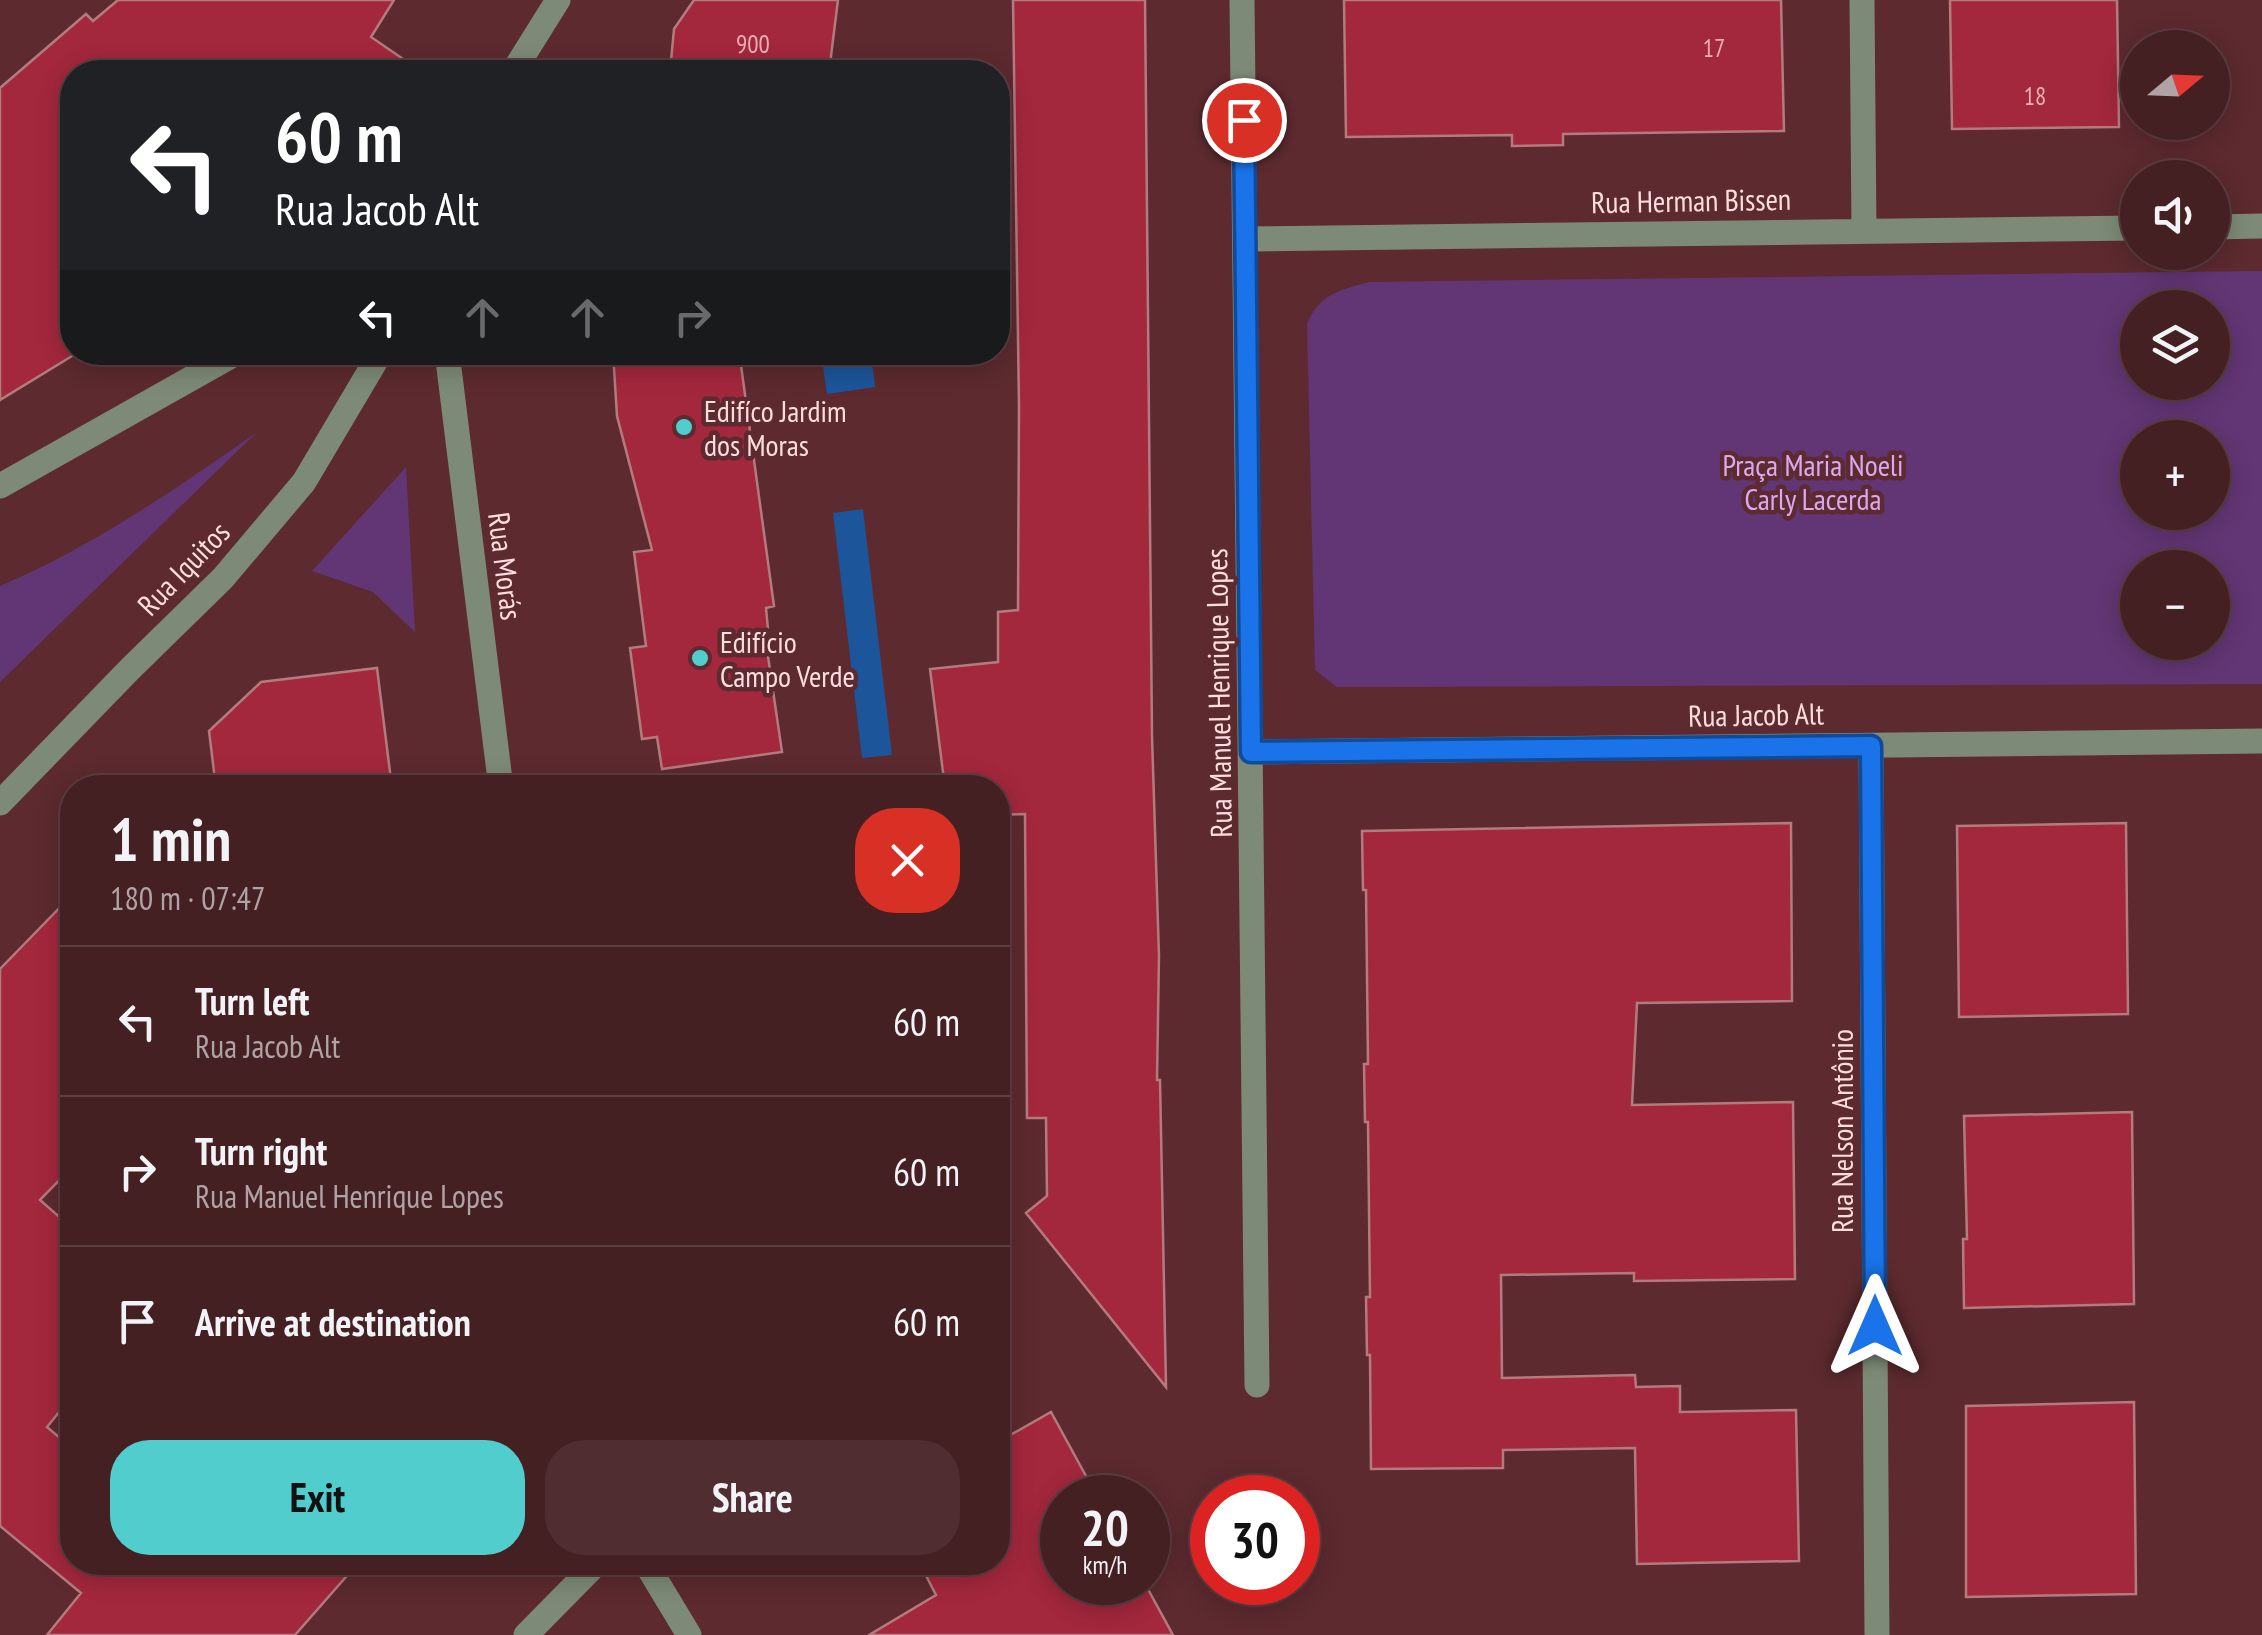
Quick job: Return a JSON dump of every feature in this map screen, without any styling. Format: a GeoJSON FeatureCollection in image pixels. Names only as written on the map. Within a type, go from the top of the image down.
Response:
{"type":"FeatureCollection","features":[{"type":"Feature","properties":{"kind":"street"},"geometry":{"type":"LineString","coordinates":[[520,60],[558,0]]}},
{"type":"Feature","properties":{"kind":"street","name":"Rua Manuel Henrique Lopes"},"geometry":{"type":"LineString","coordinates":[[1242,0],[1257,1384]]}},
{"type":"Feature","properties":{"kind":"street"},"geometry":{"type":"LineString","coordinates":[[1862,0],[1864,230]]}},
{"type":"Feature","properties":{"kind":"street"},"geometry":{"type":"LineString","coordinates":[[2230,227],[2262,226]]}},
{"type":"Feature","properties":{"kind":"street","name":"Rua Herman Bissen"},"geometry":{"type":"LineString","coordinates":[[1245,239],[2120,228]]}},
{"type":"Feature","properties":{"kind":"street"},"geometry":{"type":"LineString","coordinates":[[0,486],[215,365]]}},
{"type":"Feature","properties":{"kind":"street","name":"Rua Iquitos"},"geometry":{"type":"LineString","coordinates":[[0,803],[234,564],[304,482],[373,365]]}},
{"type":"Feature","properties":{"kind":"street","name":"Rua Morás"},"geometry":{"type":"LineString","coordinates":[[449,365],[500,775]]}},
{"type":"Feature","properties":{"kind":"street","name":"Rua Jacob Alt"},"geometry":{"type":"LineString","coordinates":[[1251,752],[2262,741]]}},
{"type":"Feature","properties":{"kind":"street","name":"Rua Nelson Antônio"},"geometry":{"type":"LineString","coordinates":[[1871,746],[1877,1635]]}},
{"type":"Feature","properties":{"kind":"street"},"geometry":{"type":"LineString","coordinates":[[526,1635],[585,1575]]}},
{"type":"Feature","properties":{"kind":"street"},"geometry":{"type":"LineString","coordinates":[[654,1575],[689,1635]]}},
{"type":"Feature","properties":{"kind":"green space","name":"Praça Maria Noeli Carly Lacerda"},"geometry":{"type":"Polygon","coordinates":[[[2262,271],[2262,684],[1337,687],[1315,670],[1307,324],[1324,300],[1369,282],[2262,271]]]}},
{"type":"Feature","properties":{"kind":"green space"},"geometry":{"type":"Polygon","coordinates":[[[257,432],[0,682],[0,586],[101,535],[257,432]]]}},
{"type":"Feature","properties":{"kind":"green space"},"geometry":{"type":"Polygon","coordinates":[[[406,467],[415,632],[373,592],[312,571],[406,467]]]}},
{"type":"Feature","properties":{"kind":"water"},"geometry":{"type":"Polygon","coordinates":[[[823,365],[872,365],[875,387],[827,394],[823,365]]]}},
{"type":"Feature","properties":{"kind":"water"},"geometry":{"type":"Polygon","coordinates":[[[863,509],[892,755],[862,758],[833,513],[863,509]]]}},
{"type":"Feature","properties":{"kind":"building"},"geometry":{"type":"Polygon","coordinates":[[[118,0],[394,0],[371,37],[405,60],[60,60],[60,363],[0,400],[0,88],[86,14],[93,21],[118,0]]]}},
{"type":"Feature","properties":{"kind":"building"},"geometry":{"type":"Polygon","coordinates":[[[694,0],[838,0],[830,60],[671,60],[674,29],[694,0]]]}},
{"type":"Feature","properties":{"kind":"building"},"geometry":{"type":"Polygon","coordinates":[[[1013,0],[1145,0],[1152,736],[1159,956],[1157,1080],[1166,1387],[1026,1213],[1047,1196],[1046,1118],[1027,1118],[1025,814],[1010,815],[1010,775],[943,775],[930,669],[998,662],[998,612],[1018,610],[1013,0]]]}},
{"type":"Feature","properties":{"kind":"building"},"geometry":{"type":"Polygon","coordinates":[[[1344,0],[1781,0],[1784,131],[1563,134],[1563,145],[1512,146],[1512,135],[1346,137],[1344,0]]]}},
{"type":"Feature","properties":{"kind":"building"},"geometry":{"type":"Polygon","coordinates":[[[1950,0],[2117,0],[2119,127],[1952,129],[1950,0]]]}},
{"type":"Feature","properties":{"kind":"building"},"geometry":{"type":"Polygon","coordinates":[[[614,365],[741,365],[774,606],[766,608],[768,629],[764,629],[782,752],[662,769],[657,737],[642,739],[630,648],[646,646],[634,552],[652,550],[617,416],[614,365]]]}},
{"type":"Feature","properties":{"kind":"building"},"geometry":{"type":"Polygon","coordinates":[[[377,668],[390,775],[214,775],[209,731],[261,682],[377,668]]]}},
{"type":"Feature","properties":{"kind":"building"},"geometry":{"type":"Polygon","coordinates":[[[1791,823],[1792,1001],[1637,1003],[1632,1105],[1793,1102],[1795,1279],[1634,1281],[1634,1273],[1501,1275],[1502,1378],[1635,1375],[1636,1387],[1680,1386],[1680,1412],[1796,1410],[1799,1561],[1637,1564],[1635,1448],[1503,1450],[1503,1468],[1371,1469],[1366,1297],[1370,1297],[1364,1064],[1368,1064],[1366,890],[1362,831],[1791,823]]]}},
{"type":"Feature","properties":{"kind":"building"},"geometry":{"type":"Polygon","coordinates":[[[2126,823],[2128,1014],[1959,1017],[1957,826],[2126,823]]]}},
{"type":"Feature","properties":{"kind":"building"},"geometry":{"type":"Polygon","coordinates":[[[60,907],[60,1179],[40,1200],[60,1218],[60,1411],[47,1427],[60,1438],[60,1575],[348,1575],[295,1635],[47,1635],[81,1593],[0,1526],[0,969],[60,907]]]}},
{"type":"Feature","properties":{"kind":"building"},"geometry":{"type":"Polygon","coordinates":[[[2132,1112],[2134,1304],[1964,1308],[1964,1116],[2132,1112]]]}},
{"type":"Feature","properties":{"kind":"building"},"geometry":{"type":"Polygon","coordinates":[[[2134,1402],[2136,1594],[1966,1597],[1966,1406],[2134,1402]]]}},
{"type":"Feature","properties":{"kind":"building"},"geometry":{"type":"Polygon","coordinates":[[[1051,1412],[1085,1475],[1040,1475],[1040,1605],[1157,1605],[1173,1635],[869,1635],[936,1595],[926,1575],[1010,1575],[1010,1435],[1051,1412]]]}},
{"type":"Feature","properties":{"kind":"place","name":"Edifíco Jardim dos Moras"},"geometry":{"type":"Point","coordinates":[684,427]}},
{"type":"Feature","properties":{"kind":"place","name":"Edifício Campo Verde"},"geometry":{"type":"Point","coordinates":[700,658]}},
{"type":"Feature","properties":{"kind":"route"},"geometry":{"type":"LineString","coordinates":[[1244,120],[1251,752],[1871,746],[1875,1326]]}}]}
